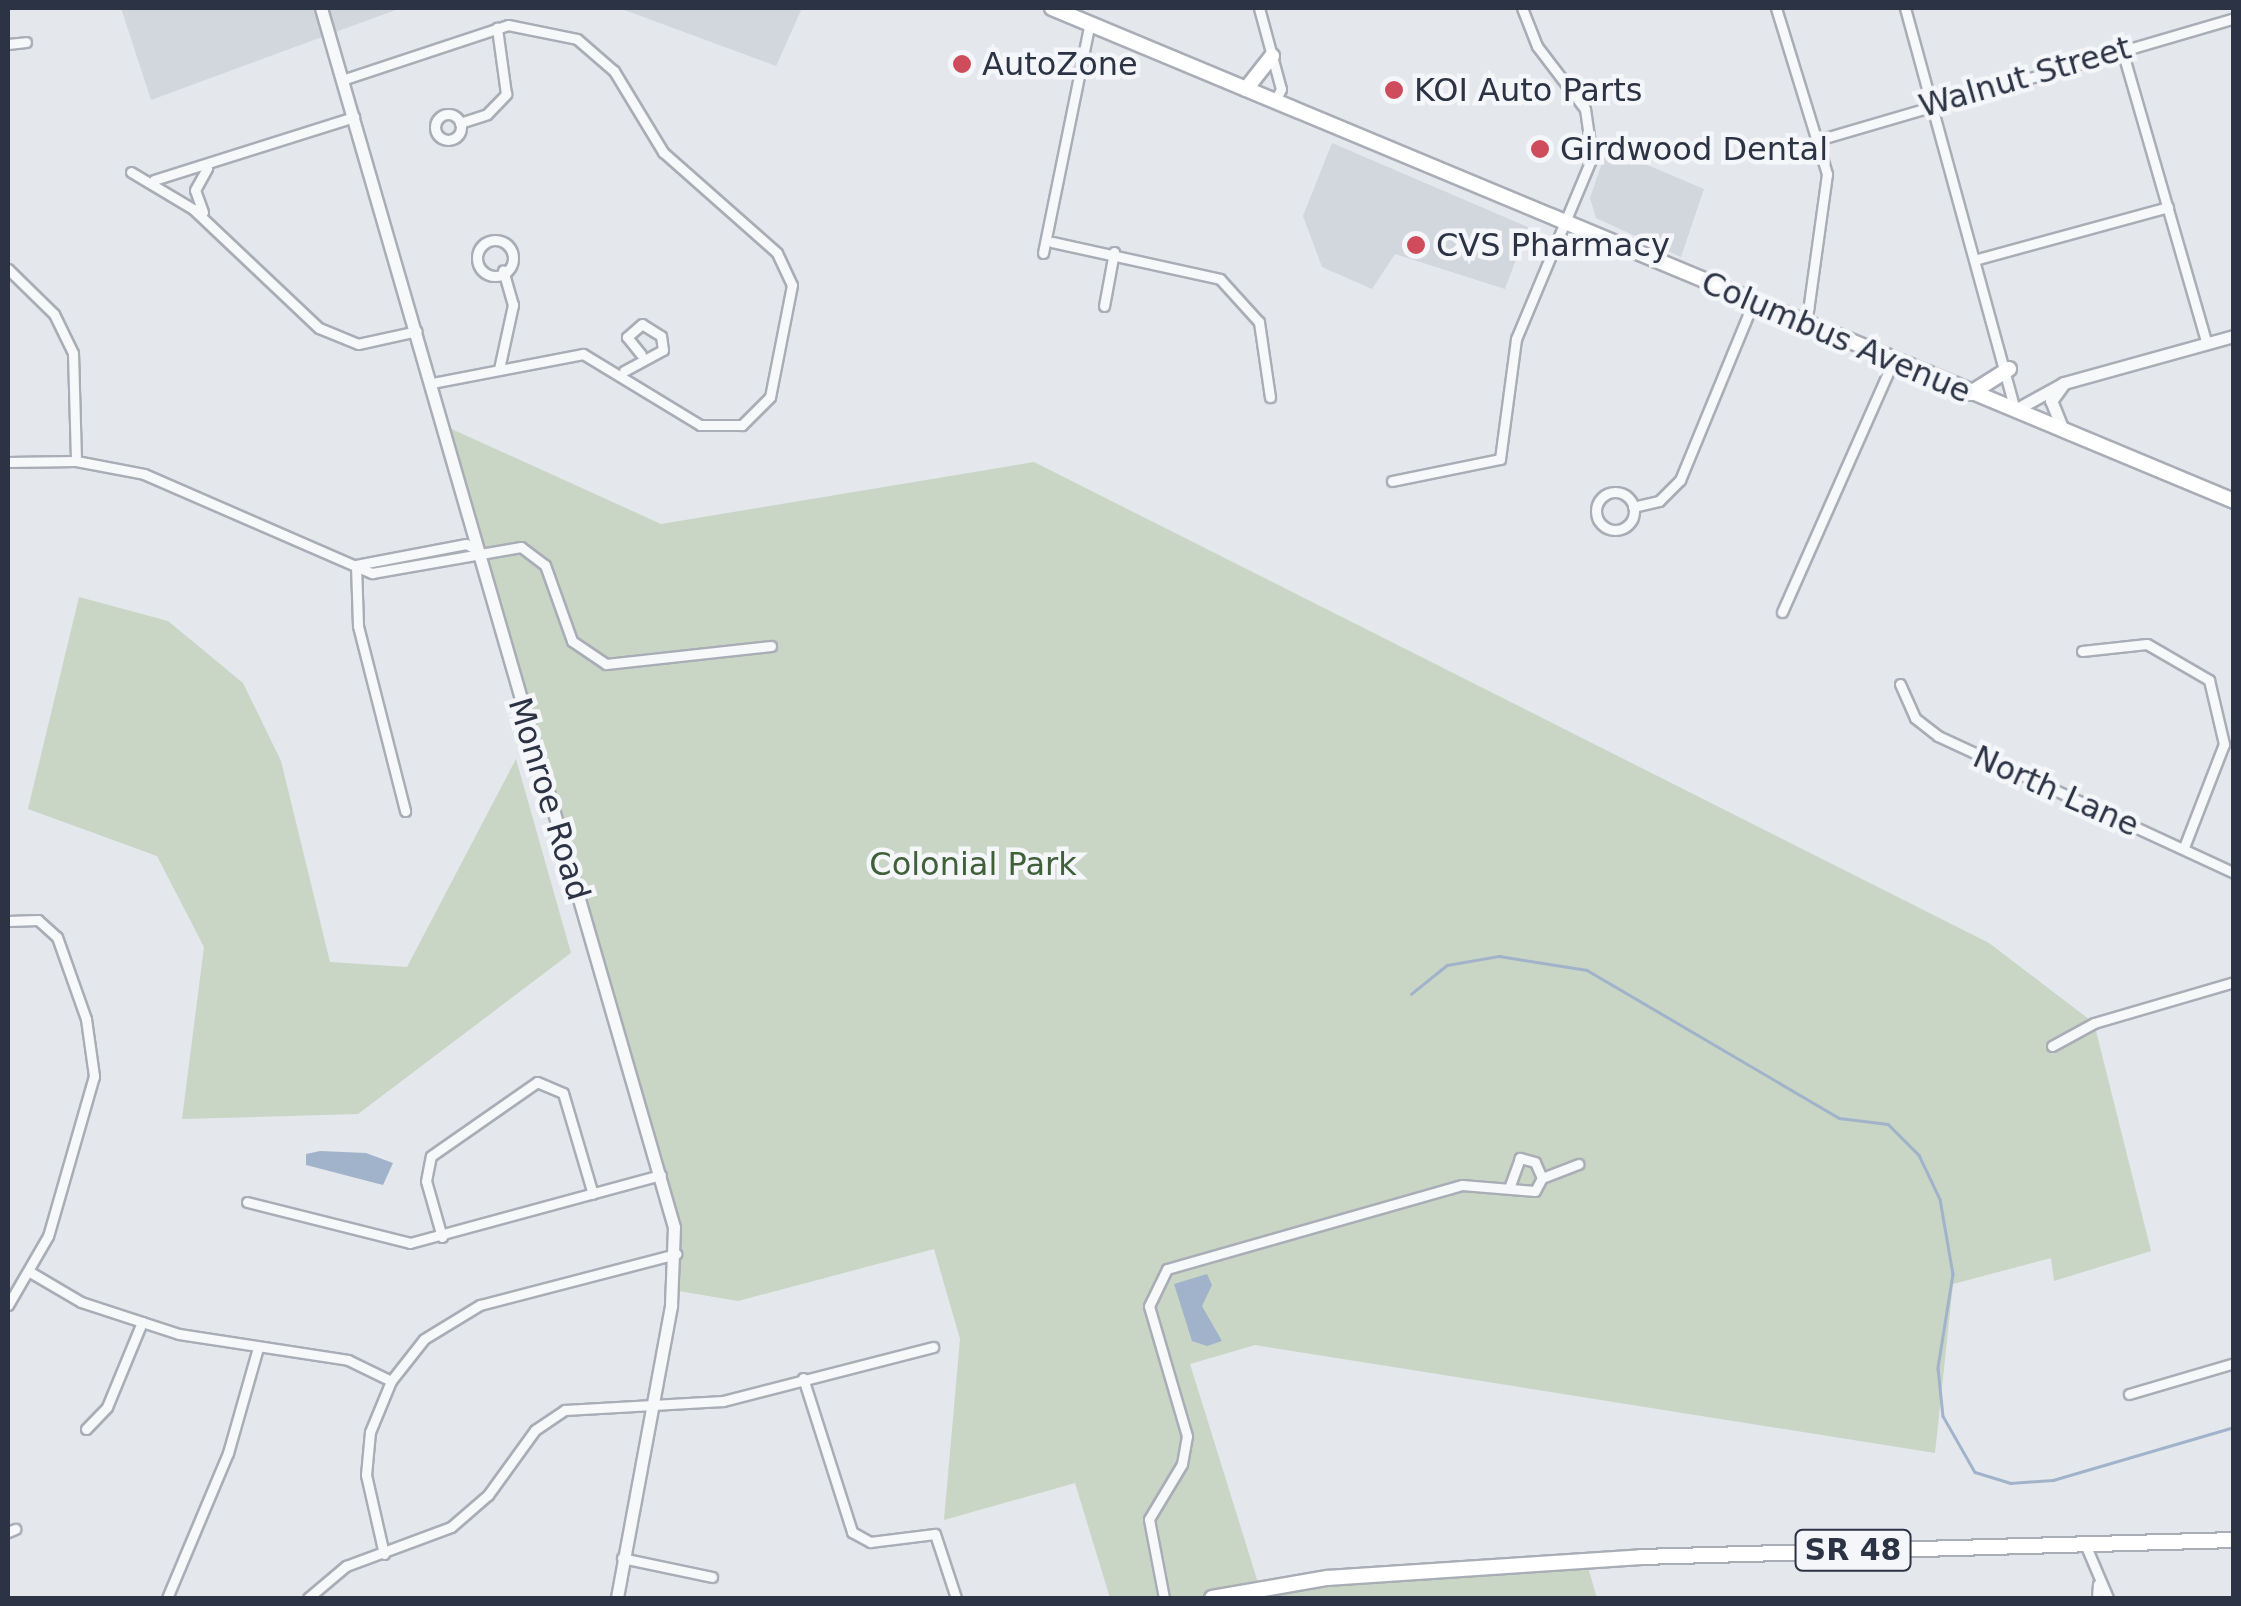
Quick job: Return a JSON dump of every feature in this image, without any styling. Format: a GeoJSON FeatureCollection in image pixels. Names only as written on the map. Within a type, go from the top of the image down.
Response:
{"type":"FeatureCollection","features":[{"type":"Feature","properties":{"kind":"main road","name":"Columbus Avenue"},"geometry":{"type":"LineString","coordinates":[[1052,8],[2234,500]]}},
{"type":"Feature","properties":{"kind":"main road"},"geometry":{"type":"LineString","coordinates":[[1246,89],[1272,56]]}},
{"type":"Feature","properties":{"kind":"main road"},"geometry":{"type":"LineString","coordinates":[[1971,393],[2008,369]]}},
{"type":"Feature","properties":{"kind":"main road","name":"SR 48"},"geometry":{"type":"LineString","coordinates":[[1212,1598],[1408,1571],[2234,1540]]}},
{"type":"Feature","properties":{"kind":"street","name":"Monroe Road"},"geometry":{"type":"LineString","coordinates":[[321,8],[661,1175],[676,1254],[616,1598]]}},
{"type":"Feature","properties":{"kind":"street"},"geometry":{"type":"LineString","coordinates":[[1259,8],[1272,56],[1275,101]]}},
{"type":"Feature","properties":{"kind":"street"},"geometry":{"type":"LineString","coordinates":[[1392,481],[1500,459],[1516,339],[1592,157],[1590,122],[1536,46],[1522,8]]}},
{"type":"Feature","properties":{"kind":"street"},"geometry":{"type":"LineString","coordinates":[[1776,8],[1827,174],[1806,324]]}},
{"type":"Feature","properties":{"kind":"street"},"geometry":{"type":"LineString","coordinates":[[1905,8],[2008,369],[2015,410],[2064,383],[2234,336]]}},
{"type":"Feature","properties":{"kind":"street","name":"Walnut Street"},"geometry":{"type":"LineString","coordinates":[[1818,140],[1933,102],[2234,18]]}},
{"type":"Feature","properties":{"kind":"street"},"geometry":{"type":"LineString","coordinates":[[1043,253],[1052,242],[1090,23]]}},
{"type":"Feature","properties":{"kind":"street"},"geometry":{"type":"LineString","coordinates":[[342,80],[497,28],[536,25],[600,55],[663,152],[768,242],[787,272],[789,334],[770,396],[748,423],[700,425],[624,371],[576,354],[433,383]]}},
{"type":"Feature","properties":{"kind":"street"},"geometry":{"type":"LineString","coordinates":[[460,123],[486,114],[506,94],[497,28]]}},
{"type":"Feature","properties":{"kind":"street"},"geometry":{"type":"LineString","coordinates":[[8,44],[26,42]]}},
{"type":"Feature","properties":{"kind":"street"},"geometry":{"type":"LineString","coordinates":[[2122,50],[2207,344]]}},
{"type":"Feature","properties":{"kind":"street"},"geometry":{"type":"LineString","coordinates":[[154,180],[354,118]]}},
{"type":"Feature","properties":{"kind":"street"},"geometry":{"type":"LineString","coordinates":[[208,166],[195,190],[210,223]]}},
{"type":"Feature","properties":{"kind":"street"},"geometry":{"type":"LineString","coordinates":[[131,172],[154,180],[210,223],[319,328],[358,344],[418,331]]}},
{"type":"Feature","properties":{"kind":"street"},"geometry":{"type":"LineString","coordinates":[[1978,260],[2168,206]]}},
{"type":"Feature","properties":{"kind":"street"},"geometry":{"type":"LineString","coordinates":[[505,242],[516,253],[503,270],[478,270],[474,257],[505,242]]}},
{"type":"Feature","properties":{"kind":"street"},"geometry":{"type":"LineString","coordinates":[[1052,242],[1193,266],[1243,297],[1267,342],[1270,398]]}},
{"type":"Feature","properties":{"kind":"street"},"geometry":{"type":"LineString","coordinates":[[1104,306],[1114,252]]}},
{"type":"Feature","properties":{"kind":"street"},"geometry":{"type":"LineString","coordinates":[[8,269],[54,314],[73,353],[76,461]]}},
{"type":"Feature","properties":{"kind":"street"},"geometry":{"type":"LineString","coordinates":[[500,369],[512,305],[503,270]]}},
{"type":"Feature","properties":{"kind":"street"},"geometry":{"type":"LineString","coordinates":[[1634,507],[1616,492],[1596,511],[1616,530],[1634,507],[1676,486],[1753,302]]}},
{"type":"Feature","properties":{"kind":"street"},"geometry":{"type":"LineString","coordinates":[[624,371],[641,354]]}},
{"type":"Feature","properties":{"kind":"street"},"geometry":{"type":"LineString","coordinates":[[1782,612],[1893,361]]}},
{"type":"Feature","properties":{"kind":"street"},"geometry":{"type":"LineString","coordinates":[[2063,430],[2051,401],[2064,383]]}},
{"type":"Feature","properties":{"kind":"street"},"geometry":{"type":"LineString","coordinates":[[8,462],[76,461],[164,482],[356,565],[399,572],[480,551],[535,554],[572,641],[606,664],[772,646]]}},
{"type":"Feature","properties":{"kind":"street"},"geometry":{"type":"LineString","coordinates":[[356,565],[466,544],[480,551]]}},
{"type":"Feature","properties":{"kind":"street"},"geometry":{"type":"LineString","coordinates":[[356,565],[358,626],[405,811]]}},
{"type":"Feature","properties":{"kind":"street"},"geometry":{"type":"LineString","coordinates":[[2082,651],[2147,644],[2209,680],[2224,744],[2184,847]]}},
{"type":"Feature","properties":{"kind":"street","name":"North Lane"},"geometry":{"type":"LineString","coordinates":[[1900,684],[1914,718],[1938,736],[2234,873]]}},
{"type":"Feature","properties":{"kind":"street"},"geometry":{"type":"LineString","coordinates":[[8,921],[54,931],[86,1019],[94,1076],[79,1145],[30,1272],[8,1306]]}},
{"type":"Feature","properties":{"kind":"street"},"geometry":{"type":"LineString","coordinates":[[2052,1046],[2094,1023],[2234,982]]}},
{"type":"Feature","properties":{"kind":"street"},"geometry":{"type":"LineString","coordinates":[[442,1236],[426,1181],[431,1156],[537,1082],[563,1093],[593,1194]]}},
{"type":"Feature","properties":{"kind":"street"},"geometry":{"type":"LineString","coordinates":[[1510,1186],[1520,1158],[1535,1162],[1542,1178]]}},
{"type":"Feature","properties":{"kind":"street"},"geometry":{"type":"LineString","coordinates":[[1164,1598],[1150,1519],[1186,1447],[1148,1306],[1167,1269],[1462,1186],[1510,1186],[1535,1191],[1542,1178],[1578,1164]]}},
{"type":"Feature","properties":{"kind":"street"},"geometry":{"type":"LineString","coordinates":[[246,1202],[392,1241],[442,1236],[661,1175]]}},
{"type":"Feature","properties":{"kind":"street"},"geometry":{"type":"LineString","coordinates":[[384,1554],[366,1460],[390,1381],[424,1339],[480,1305],[676,1254]]}},
{"type":"Feature","properties":{"kind":"street"},"geometry":{"type":"LineString","coordinates":[[30,1272],[142,1322],[258,1348],[348,1360],[390,1381]]}},
{"type":"Feature","properties":{"kind":"street"},"geometry":{"type":"LineString","coordinates":[[86,1429],[107,1407],[142,1322]]}},
{"type":"Feature","properties":{"kind":"street"},"geometry":{"type":"LineString","coordinates":[[308,1598],[339,1570],[384,1554],[472,1510],[552,1417],[586,1404],[724,1401],[932,1347]]}},
{"type":"Feature","properties":{"kind":"street"},"geometry":{"type":"LineString","coordinates":[[167,1598],[228,1453],[258,1348]]}},
{"type":"Feature","properties":{"kind":"street"},"geometry":{"type":"LineString","coordinates":[[2129,1394],[2234,1363]]}},
{"type":"Feature","properties":{"kind":"street"},"geometry":{"type":"LineString","coordinates":[[803,1378],[852,1532],[870,1542],[935,1534],[956,1598]]}},
{"type":"Feature","properties":{"kind":"street"},"geometry":{"type":"LineString","coordinates":[[2085,1544],[2098,1584],[2108,1598]]}},
{"type":"Feature","properties":{"kind":"street"},"geometry":{"type":"LineString","coordinates":[[621,1558],[712,1577]]}},
{"type":"Feature","properties":{"kind":"street"},"geometry":{"type":"LineString","coordinates":[[2097,1598],[2098,1584]]}},
{"type":"Feature","properties":{"kind":"shaded area"},"geometry":{"type":"Polygon","coordinates":[[[121,8],[401,8],[151,100],[121,8]]]}},
{"type":"Feature","properties":{"kind":"shaded area"},"geometry":{"type":"Polygon","coordinates":[[[619,8],[802,8],[776,66],[619,8]]]}},
{"type":"Feature","properties":{"kind":"shaded area"},"geometry":{"type":"Polygon","coordinates":[[[1332,143],[1528,227],[1505,289],[1395,254],[1372,289],[1322,267],[1303,216],[1332,143]]]}},
{"type":"Feature","properties":{"kind":"shaded area"},"geometry":{"type":"Polygon","coordinates":[[[1607,148],[1704,189],[1681,257],[1596,218],[1590,198],[1607,148]]]}},
{"type":"Feature","properties":{"kind":"green space","name":"Colonial Park"},"geometry":{"type":"Polygon","coordinates":[[[445,426],[661,524],[1034,462],[1989,943],[2094,1023],[2151,1251],[2054,1281],[2051,1258],[1953,1284],[1935,1453],[1255,1345],[1190,1364],[1259,1586],[1586,1561],[1597,1598],[1110,1598],[1075,1483],[944,1520],[960,1339],[934,1249],[738,1301],[673,1290],[676,1254],[445,426]]]}},
{"type":"Feature","properties":{"kind":"green space"},"geometry":{"type":"Polygon","coordinates":[[[79,597],[168,621],[243,683],[281,761],[330,962],[407,967],[516,759],[571,953],[358,1114],[182,1119],[204,947],[157,856],[28,809],[79,597]]]}},
{"type":"Feature","properties":{"kind":"water"},"geometry":{"type":"Polygon","coordinates":[[[320,1151],[366,1153],[393,1163],[383,1185],[306,1165],[306,1154],[320,1151]]]}},
{"type":"Feature","properties":{"kind":"water"},"geometry":{"type":"Polygon","coordinates":[[[1207,1274],[1212,1285],[1202,1306],[1222,1341],[1207,1346],[1192,1341],[1174,1284],[1207,1274]]]}},
{"type":"Feature","properties":{"kind":"waterway"},"geometry":{"type":"LineString","coordinates":[[1411,994],[1447,965],[1499,956],[1587,970],[1839,1118],[1888,1124],[1919,1155],[1940,1199],[1953,1274],[1938,1368],[1943,1416],[1975,1472],[2010,1483],[2053,1480],[2234,1427]]}},
{"type":"Feature","properties":{"kind":"place","name":"AutoZone"},"geometry":{"type":"Point","coordinates":[962,64]}},
{"type":"Feature","properties":{"kind":"place","name":"KOI Auto Parts"},"geometry":{"type":"Point","coordinates":[1394,90]}},
{"type":"Feature","properties":{"kind":"place","name":"Girdwood Dental"},"geometry":{"type":"Point","coordinates":[1540,149]}},
{"type":"Feature","properties":{"kind":"place","name":"CVS Pharmacy"},"geometry":{"type":"Point","coordinates":[1416,245]}}]}
